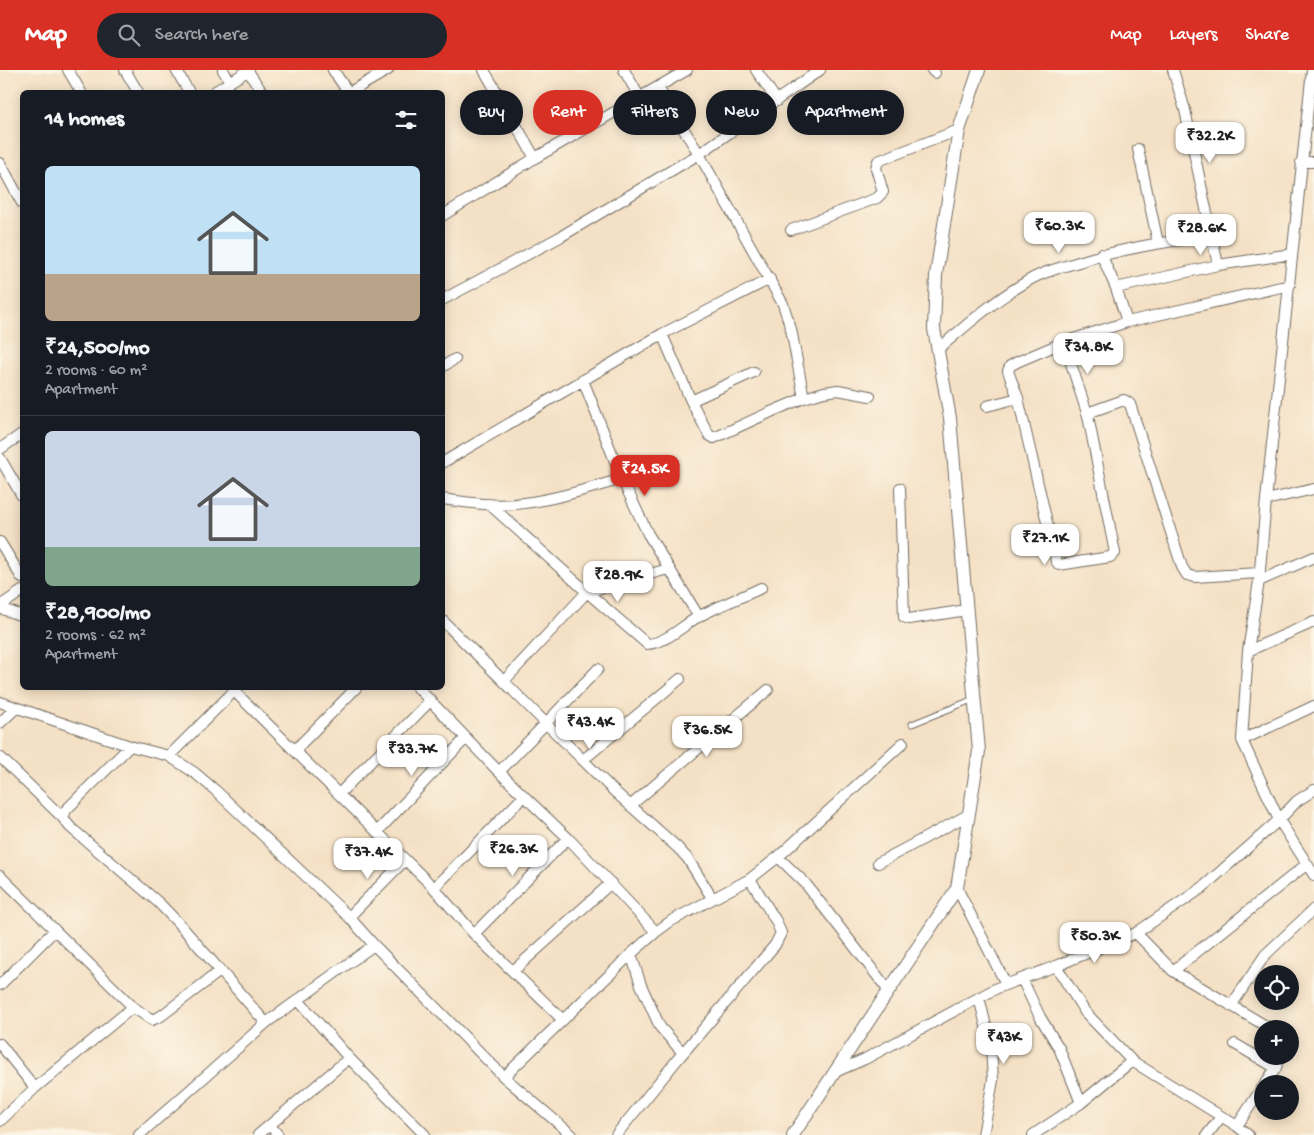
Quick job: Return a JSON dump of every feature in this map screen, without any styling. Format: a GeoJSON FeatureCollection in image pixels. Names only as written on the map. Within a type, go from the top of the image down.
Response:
{"type":"FeatureCollection","features":[{"type":"Feature","properties":{"kind":"street"},"geometry":{"type":"LineString","coordinates":[[68,70],[80,90]]}},
{"type":"Feature","properties":{"kind":"street"},"geometry":{"type":"LineString","coordinates":[[125,70],[137,90]]}},
{"type":"Feature","properties":{"kind":"street"},"geometry":{"type":"LineString","coordinates":[[176,70],[188,90]]}},
{"type":"Feature","properties":{"kind":"street"},"geometry":{"type":"LineString","coordinates":[[223,70],[230,82]]}},
{"type":"Feature","properties":{"kind":"street"},"geometry":{"type":"LineString","coordinates":[[333,70],[348,90]]}},
{"type":"Feature","properties":{"kind":"street"},"geometry":{"type":"LineString","coordinates":[[353,90],[388,70]]}},
{"type":"Feature","properties":{"kind":"street"},"geometry":{"type":"LineString","coordinates":[[484,70],[535,158]]}},
{"type":"Feature","properties":{"kind":"street"},"geometry":{"type":"LineString","coordinates":[[624,70],[635,90]]}},
{"type":"Feature","properties":{"kind":"street"},"geometry":{"type":"LineString","coordinates":[[654,90],[687,70]]}},
{"type":"Feature","properties":{"kind":"street"},"geometry":{"type":"LineString","coordinates":[[756,70],[770,90]]}},
{"type":"Feature","properties":{"kind":"street"},"geometry":{"type":"LineString","coordinates":[[777,101],[820,70]]}},
{"type":"Feature","properties":{"kind":"street"},"geometry":{"type":"LineString","coordinates":[[794,1135],[956,888],[979,751],[950,418],[934,329],[936,275],[959,130],[979,70]]}},
{"type":"Feature","properties":{"kind":"street"},"geometry":{"type":"LineString","coordinates":[[1173,70],[1185,110],[1213,235],[1218,266]]}},
{"type":"Feature","properties":{"kind":"street"},"geometry":{"type":"LineString","coordinates":[[1312,70],[1259,577],[1248,651],[1242,740],[1279,820],[1314,875]]}},
{"type":"Feature","properties":{"kind":"street"},"geometry":{"type":"LineString","coordinates":[[217,90],[248,71],[261,90]]}},
{"type":"Feature","properties":{"kind":"street"},"geometry":{"type":"LineString","coordinates":[[658,88],[699,154],[783,304],[789,323],[804,398]]}},
{"type":"Feature","properties":{"kind":"street"},"geometry":{"type":"LineString","coordinates":[[445,214],[535,158],[613,113]]}},
{"type":"Feature","properties":{"kind":"street"},"geometry":{"type":"LineString","coordinates":[[791,230],[877,198],[883,192],[876,168],[878,162],[959,130]]}},
{"type":"Feature","properties":{"kind":"street"},"geometry":{"type":"LineString","coordinates":[[445,298],[552,241],[699,154],[727,135]]}},
{"type":"Feature","properties":{"kind":"street"},"geometry":{"type":"LineString","coordinates":[[1138,149],[1158,243]]}},
{"type":"Feature","properties":{"kind":"street"},"geometry":{"type":"LineString","coordinates":[[1301,162],[1314,162]]}},
{"type":"Feature","properties":{"kind":"street"},"geometry":{"type":"LineString","coordinates":[[0,163],[20,199]]}},
{"type":"Feature","properties":{"kind":"street"},"geometry":{"type":"LineString","coordinates":[[938,348],[1024,283],[1050,270],[1101,254],[1213,235]]}},
{"type":"Feature","properties":{"kind":"street"},"geometry":{"type":"LineString","coordinates":[[1101,254],[1116,288],[1127,322]]}},
{"type":"Feature","properties":{"kind":"street"},"geometry":{"type":"LineString","coordinates":[[1116,288],[1218,266],[1292,254]]}},
{"type":"Feature","properties":{"kind":"street"},"geometry":{"type":"LineString","coordinates":[[445,461],[662,334],[770,279]]}},
{"type":"Feature","properties":{"kind":"street"},"geometry":{"type":"LineString","coordinates":[[1064,342],[1088,416],[1115,553],[1110,557],[1061,566],[1056,561],[1018,398],[1008,371],[1010,366],[1064,342],[1127,322],[1290,285]]}},
{"type":"Feature","properties":{"kind":"street"},"geometry":{"type":"LineString","coordinates":[[662,334],[691,401],[709,435],[714,438],[804,398],[838,390],[870,396]]}},
{"type":"Feature","properties":{"kind":"street"},"geometry":{"type":"LineString","coordinates":[[445,365],[455,359]]}},
{"type":"Feature","properties":{"kind":"street"},"geometry":{"type":"LineString","coordinates":[[691,401],[754,372]]}},
{"type":"Feature","properties":{"kind":"street"},"geometry":{"type":"LineString","coordinates":[[583,380],[622,479],[648,534],[699,617]]}},
{"type":"Feature","properties":{"kind":"street"},"geometry":{"type":"LineString","coordinates":[[987,406],[1018,398]]}},
{"type":"Feature","properties":{"kind":"street"},"geometry":{"type":"LineString","coordinates":[[1088,416],[1093,411],[1120,400],[1127,401],[1130,404],[1182,568],[1187,575],[1195,577],[1259,577],[1314,557]]}},
{"type":"Feature","properties":{"kind":"street"},"geometry":{"type":"LineString","coordinates":[[0,449],[20,435]]}},
{"type":"Feature","properties":{"kind":"street"},"geometry":{"type":"LineString","coordinates":[[0,458],[20,493]]}},
{"type":"Feature","properties":{"kind":"street"},"geometry":{"type":"LineString","coordinates":[[445,500],[489,504],[522,504],[549,499],[622,479]]}},
{"type":"Feature","properties":{"kind":"street"},"geometry":{"type":"LineString","coordinates":[[900,488],[904,617],[909,619],[967,610]]}},
{"type":"Feature","properties":{"kind":"street"},"geometry":{"type":"LineString","coordinates":[[1266,500],[1314,489]]}},
{"type":"Feature","properties":{"kind":"street"},"geometry":{"type":"LineString","coordinates":[[489,504],[647,644],[662,640],[699,617],[761,588]]}},
{"type":"Feature","properties":{"kind":"street"},"geometry":{"type":"LineString","coordinates":[[0,542],[20,575]]}},
{"type":"Feature","properties":{"kind":"street"},"geometry":{"type":"LineString","coordinates":[[504,681],[587,592],[668,569]]}},
{"type":"Feature","properties":{"kind":"street"},"geometry":{"type":"LineString","coordinates":[[0,607],[20,592]]}},
{"type":"Feature","properties":{"kind":"street"},"geometry":{"type":"LineString","coordinates":[[0,607],[20,615]]}},
{"type":"Feature","properties":{"kind":"street"},"geometry":{"type":"LineString","coordinates":[[1248,651],[1314,622]]}},
{"type":"Feature","properties":{"kind":"street"},"geometry":{"type":"LineString","coordinates":[[445,623],[630,806],[678,848],[688,859],[712,898]]}},
{"type":"Feature","properties":{"kind":"street"},"geometry":{"type":"LineString","coordinates":[[499,772],[598,669]]}},
{"type":"Feature","properties":{"kind":"street"},"geometry":{"type":"LineString","coordinates":[[583,760],[680,679]]}},
{"type":"Feature","properties":{"kind":"street"},"geometry":{"type":"LineString","coordinates":[[169,756],[235,690]]}},
{"type":"Feature","properties":{"kind":"street"},"geometry":{"type":"LineString","coordinates":[[237,690],[434,888],[474,934],[563,1020]]}},
{"type":"Feature","properties":{"kind":"street"},"geometry":{"type":"LineString","coordinates":[[295,750],[354,690]]}},
{"type":"Feature","properties":{"kind":"street"},"geometry":{"type":"LineString","coordinates":[[420,690],[499,772],[568,838],[656,932]]}},
{"type":"Feature","properties":{"kind":"street"},"geometry":{"type":"LineString","coordinates":[[630,806],[768,690]]}},
{"type":"Feature","properties":{"kind":"street"},"geometry":{"type":"LineString","coordinates":[[339,794],[431,700]]}},
{"type":"Feature","properties":{"kind":"street"},"geometry":{"type":"LineString","coordinates":[[0,702],[130,746],[169,756],[195,773],[349,917],[504,1078],[572,1135]]}},
{"type":"Feature","properties":{"kind":"street"},"geometry":{"type":"LineString","coordinates":[[1242,740],[1314,706]]}},
{"type":"Feature","properties":{"kind":"street"},"geometry":{"type":"LineString","coordinates":[[0,723],[16,708]]}},
{"type":"Feature","properties":{"kind":"street"},"geometry":{"type":"LineString","coordinates":[[377,832],[466,738]]}},
{"type":"Feature","properties":{"kind":"street"},"geometry":{"type":"LineString","coordinates":[[504,1078],[656,932],[671,921],[750,879],[778,857],[903,744]]}},
{"type":"Feature","properties":{"kind":"street"},"geometry":{"type":"LineString","coordinates":[[63,818],[66,810],[130,746]]}},
{"type":"Feature","properties":{"kind":"street"},"geometry":{"type":"LineString","coordinates":[[0,757],[70,827],[159,903],[266,1023]]}},
{"type":"Feature","properties":{"kind":"street"},"geometry":{"type":"LineString","coordinates":[[835,1072],[865,1059],[978,997],[1006,984],[1056,966],[1136,933],[1202,888],[1279,820],[1297,801],[1314,790]]}},
{"type":"Feature","properties":{"kind":"street"},"geometry":{"type":"LineString","coordinates":[[434,888],[524,796]]}},
{"type":"Feature","properties":{"kind":"street"},"geometry":{"type":"LineString","coordinates":[[878,863],[968,815]]}},
{"type":"Feature","properties":{"kind":"street"},"geometry":{"type":"LineString","coordinates":[[474,934],[568,838]]}},
{"type":"Feature","properties":{"kind":"street"},"geometry":{"type":"LineString","coordinates":[[778,857],[805,883],[889,990]]}},
{"type":"Feature","properties":{"kind":"street"},"geometry":{"type":"LineString","coordinates":[[349,917],[405,860]]}},
{"type":"Feature","properties":{"kind":"street"},"geometry":{"type":"LineString","coordinates":[[1173,972],[1307,864]]}},
{"type":"Feature","properties":{"kind":"street"},"geometry":{"type":"LineString","coordinates":[[616,1135],[775,945],[781,933],[776,920],[750,879]]}},
{"type":"Feature","properties":{"kind":"street"},"geometry":{"type":"LineString","coordinates":[[2,882],[55,930],[133,1007],[152,1020],[156,1019],[220,971]]}},
{"type":"Feature","properties":{"kind":"street"},"geometry":{"type":"LineString","coordinates":[[513,971],[611,883]]}},
{"type":"Feature","properties":{"kind":"street"},"geometry":{"type":"LineString","coordinates":[[956,888],[1006,984]]}},
{"type":"Feature","properties":{"kind":"street"},"geometry":{"type":"LineString","coordinates":[[1231,1006],[1264,955],[1314,909]]}},
{"type":"Feature","properties":{"kind":"street"},"geometry":{"type":"LineString","coordinates":[[0,985],[55,930]]}},
{"type":"Feature","properties":{"kind":"street"},"geometry":{"type":"LineString","coordinates":[[1136,933],[1173,972],[1255,1020]]}},
{"type":"Feature","properties":{"kind":"street"},"geometry":{"type":"LineString","coordinates":[[139,1135],[266,1023],[374,945]]}},
{"type":"Feature","properties":{"kind":"street"},"geometry":{"type":"LineString","coordinates":[[631,954],[641,985],[660,1027],[680,1057]]}},
{"type":"Feature","properties":{"kind":"street"},"geometry":{"type":"LineString","coordinates":[[1056,966],[1085,1012],[1132,1061],[1237,1126],[1248,1135]]}},
{"type":"Feature","properties":{"kind":"street"},"geometry":{"type":"LineString","coordinates":[[1022,979],[1040,1017],[1059,1048],[1082,1103]]}},
{"type":"Feature","properties":{"kind":"street"},"geometry":{"type":"LineString","coordinates":[[978,997],[991,1047],[992,1080],[983,1135]]}},
{"type":"Feature","properties":{"kind":"street"},"geometry":{"type":"LineString","coordinates":[[298,1000],[349,1058],[425,1135]]}},
{"type":"Feature","properties":{"kind":"street"},"geometry":{"type":"LineString","coordinates":[[0,1121],[35,1088],[133,1007]]}},
{"type":"Feature","properties":{"kind":"street"},"geometry":{"type":"LineString","coordinates":[[0,1044],[35,1088]]}},
{"type":"Feature","properties":{"kind":"street"},"geometry":{"type":"LineString","coordinates":[[1235,1044],[1276,1068]]}},
{"type":"Feature","properties":{"kind":"street"},"geometry":{"type":"LineString","coordinates":[[258,1135],[349,1058]]}},
{"type":"Feature","properties":{"kind":"street"},"geometry":{"type":"LineString","coordinates":[[1033,1135],[1082,1103],[1132,1061]]}},
{"type":"Feature","properties":{"kind":"street"},"geometry":{"type":"LineString","coordinates":[[1271,1075],[1277,1065]]}},
{"type":"Feature","properties":{"kind":"street"},"geometry":{"type":"LineString","coordinates":[[1237,1126],[1254,1100]]}},
{"type":"Feature","properties":{"kind":"street"},"geometry":{"type":"LineString","coordinates":[[1207,1135],[1221,1117]]}},
{"type":"Feature","properties":{"kind":"street"},"geometry":{"type":"LineString","coordinates":[[270,1125],[278,1135]]}},
{"type":"Feature","properties":{"kind":"lane"},"geometry":{"type":"LineString","coordinates":[[912,724],[974,699]]}}]}
